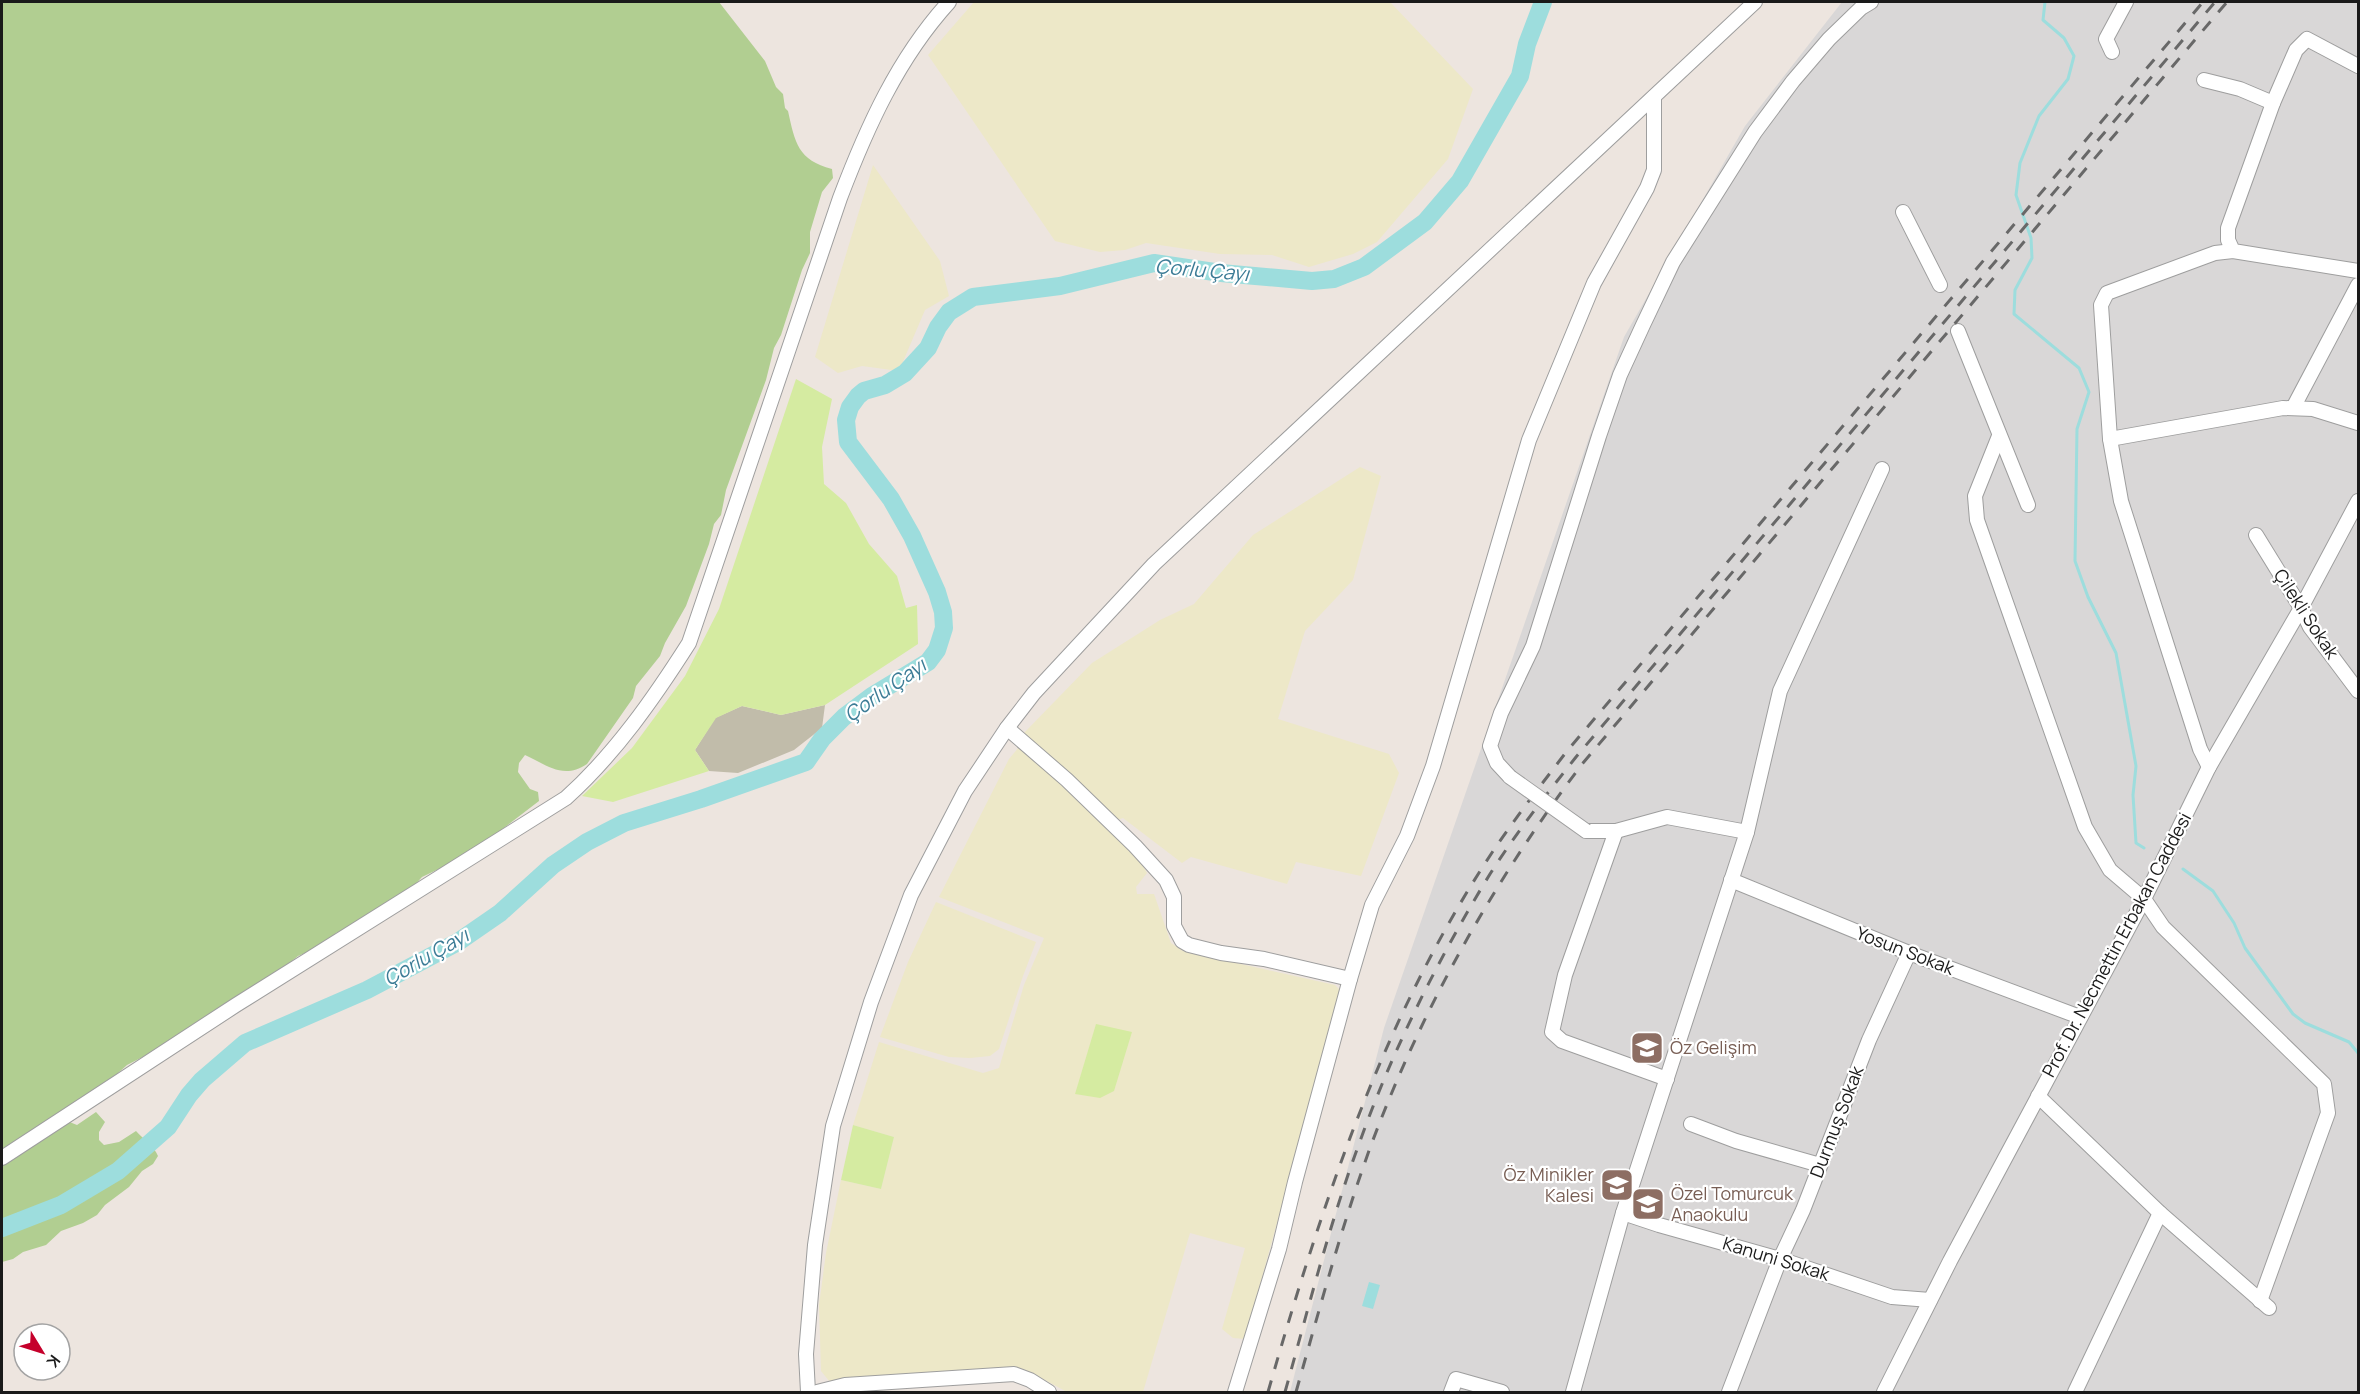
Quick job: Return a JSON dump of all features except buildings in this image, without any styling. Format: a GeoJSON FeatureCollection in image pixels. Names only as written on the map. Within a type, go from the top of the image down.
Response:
{"type":"FeatureCollection","features":[{"type":"Feature","properties":{"kind":"street"},"geometry":{"type":"LineString","coordinates":[[2,1158],[236,1005],[566,798],[611,751],[654,697],[689,643],[859,148],[899,68],[934,18],[949,2]]}},
{"type":"Feature","properties":{"kind":"street"},"geometry":{"type":"LineString","coordinates":[[808,1392],[806,1354],[815,1245],[833,1126],[871,1002],[911,895],[965,791],[1007,728],[1034,693],[1154,564],[1755,2]]}},
{"type":"Feature","properties":{"kind":"street"},"geometry":{"type":"LineString","coordinates":[[1747,832],[1667,817],[1616,831],[1586,831],[1510,777],[1497,763],[1490,746],[1501,713],[1533,646],[1620,375],[1673,262],[1755,132],[1793,81],[1829,39],[1861,8],[1871,2]]}},
{"type":"Feature","properties":{"kind":"street"},"geometry":{"type":"LineString","coordinates":[[2112,52],[2106,39],[2126,2]]}},
{"type":"Feature","properties":{"kind":"street"},"geometry":{"type":"LineString","coordinates":[[2233,250],[2228,240],[2228,228],[2273,103],[2295,50],[2307,39],[2358,66]]}},
{"type":"Feature","properties":{"kind":"street"},"geometry":{"type":"LineString","coordinates":[[2204,80],[2240,89],[2273,103]]}},
{"type":"Feature","properties":{"kind":"street"},"geometry":{"type":"LineString","coordinates":[[1235,1392],[1279,1249],[1295,1182],[1372,905],[1407,836],[1433,766],[1529,441],[1594,283],[1647,188],[1654,170],[1654,97]]}},
{"type":"Feature","properties":{"kind":"street"},"geometry":{"type":"LineString","coordinates":[[1903,212],[1940,285]]}},
{"type":"Feature","properties":{"kind":"street"},"geometry":{"type":"LineString","coordinates":[[2209,767],[2200,749],[2121,501],[2110,439],[2101,304],[2107,293],[2215,253],[2233,250],[2358,271]]}},
{"type":"Feature","properties":{"kind":"street"},"geometry":{"type":"LineString","coordinates":[[2293,408],[2358,285]]}},
{"type":"Feature","properties":{"kind":"street"},"geometry":{"type":"LineString","coordinates":[[1958,330],[2028,505]]}},
{"type":"Feature","properties":{"kind":"street"},"geometry":{"type":"LineString","coordinates":[[2110,439],[2293,408],[2313,409],[2358,423]]}},
{"type":"Feature","properties":{"kind":"street"},"geometry":{"type":"LineString","coordinates":[[1999,436],[1975,496],[1977,520],[2085,827],[2110,870],[2144,898],[2163,927],[2324,1084],[2328,1113],[2264,1305],[2160,1213],[2038,1096]]}},
{"type":"Feature","properties":{"kind":"street"},"geometry":{"type":"LineString","coordinates":[[1573,1392],[1623,1213],[1747,832],[1780,692],[1881,469]]}},
{"type":"Feature","properties":{"kind":"street","name":"Prof. Dr. Necmettin Erbakan Caddesi"},"geometry":{"type":"LineString","coordinates":[[1884,1392],[1930,1300],[2144,898],[2209,767],[2301,608],[2358,501]]}},
{"type":"Feature","properties":{"kind":"street","name":"Çilekli Sokak"},"geometry":{"type":"LineString","coordinates":[[2256,535],[2301,608],[2310,627],[2358,691]]}},
{"type":"Feature","properties":{"kind":"street"},"geometry":{"type":"LineString","coordinates":[[1007,728],[1076,788],[1166,880],[1174,897],[1174,926],[1182,941],[1221,953],[1264,959],[1350,979]]}},
{"type":"Feature","properties":{"kind":"street"},"geometry":{"type":"LineString","coordinates":[[1616,831],[1565,975],[1552,1032],[1562,1041],[1666,1079]]}},
{"type":"Feature","properties":{"kind":"street","name":"Yosun Sokak"},"geometry":{"type":"LineString","coordinates":[[1731,880],[1909,953],[2080,1017]]}},
{"type":"Feature","properties":{"kind":"street","name":"Durmuş Sokak"},"geometry":{"type":"LineString","coordinates":[[1729,1392],[1780,1258],[1869,1040],[1909,953]]}},
{"type":"Feature","properties":{"kind":"street"},"geometry":{"type":"LineString","coordinates":[[1691,1124],[1736,1141],[1820,1164]]}},
{"type":"Feature","properties":{"kind":"street","name":"Kanuni Sokak"},"geometry":{"type":"LineString","coordinates":[[1623,1213],[1780,1258],[1892,1297],[1930,1300]]}},
{"type":"Feature","properties":{"kind":"street"},"geometry":{"type":"LineString","coordinates":[[2075,1392],[2160,1213]]}},
{"type":"Feature","properties":{"kind":"street"},"geometry":{"type":"LineString","coordinates":[[817,1392],[845,1385],[1014,1374],[1030,1380],[1043,1391]]}},
{"type":"Feature","properties":{"kind":"street"},"geometry":{"type":"LineString","coordinates":[[1451,1392],[1456,1379],[1502,1392]]}},
{"type":"Feature","properties":{"kind":"shaded area"},"geometry":{"type":"Polygon","coordinates":[[[974,2],[1390,2],[1473,89],[1448,159],[1377,242],[1353,254],[1309,267],[1272,255],[1220,254],[1146,243],[1125,250],[1100,252],[1055,241],[928,55],[974,2]]]}},
{"type":"Feature","properties":{"kind":"shaded area"},"geometry":{"type":"Polygon","coordinates":[[[1842,2],[2358,2],[2358,1392],[1290,1392],[1384,1028],[1624,337],[1745,126],[1842,2]]]}},
{"type":"Feature","properties":{"kind":"shaded area"},"geometry":{"type":"Polygon","coordinates":[[[873,165],[940,261],[949,296],[925,310],[899,371],[862,366],[838,373],[815,357],[873,165]]]}},
{"type":"Feature","properties":{"kind":"shaded area"},"geometry":{"type":"Polygon","coordinates":[[[1360,467],[1381,476],[1353,580],[1305,631],[1278,719],[1389,754],[1399,773],[1361,876],[1296,862],[1287,884],[1191,857],[1182,863],[1123,818],[1114,821],[1023,734],[1092,663],[1160,620],[1194,604],[1253,535],[1360,467]]]}},
{"type":"Feature","properties":{"kind":"shaded area"},"geometry":{"type":"Polygon","coordinates":[[[825,705],[822,728],[794,750],[738,773],[709,771],[695,750],[715,718],[742,706],[781,715],[825,705]]]}},
{"type":"Feature","properties":{"kind":"shaded area"},"geometry":{"type":"Polygon","coordinates":[[[1019,747],[1136,853],[1147,873],[1136,887],[1137,894],[1154,894],[1171,943],[1183,951],[1335,985],[1341,991],[1245,1339],[1233,1338],[1222,1329],[1245,1248],[1190,1233],[1143,1392],[1067,1392],[1032,1373],[1019,1370],[830,1382],[821,1371],[819,1305],[826,1253],[841,1180],[881,1189],[894,1137],[853,1125],[879,1042],[983,1073],[999,1068],[1024,985],[1044,938],[939,897],[1009,759],[1019,747]]]}},
{"type":"Feature","properties":{"kind":"shaded area"},"geometry":{"type":"Polygon","coordinates":[[[936,902],[1036,942],[999,1049],[990,1056],[949,1057],[880,1037],[908,962],[936,902]]]}},
{"type":"Feature","properties":{"kind":"green space"},"geometry":{"type":"Polygon","coordinates":[[[2,2],[719,2],[765,61],[776,87],[783,94],[785,108],[800,149],[812,161],[832,169],[833,178],[822,192],[810,232],[810,253],[802,270],[781,335],[774,348],[766,380],[726,490],[721,515],[714,524],[686,606],[660,656],[636,686],[633,698],[587,764],[578,769],[563,771],[525,755],[519,763],[518,772],[530,789],[538,792],[539,801],[470,854],[422,877],[412,888],[336,933],[324,945],[298,956],[172,1042],[127,1065],[67,1112],[67,1121],[77,1125],[96,1112],[105,1122],[99,1132],[99,1140],[104,1145],[119,1142],[136,1131],[158,1156],[153,1164],[142,1171],[129,1187],[105,1205],[97,1215],[61,1231],[46,1245],[2,1262],[2,2]]]}},
{"type":"Feature","properties":{"kind":"green space"},"geometry":{"type":"Polygon","coordinates":[[[796,379],[832,399],[822,447],[824,484],[846,503],[869,544],[897,576],[906,608],[917,605],[918,644],[825,705],[781,715],[742,706],[716,718],[695,750],[709,771],[613,802],[582,796],[632,748],[685,676],[719,609],[796,379]]]}},
{"type":"Feature","properties":{"kind":"green space"},"geometry":{"type":"Polygon","coordinates":[[[1096,1024],[1132,1032],[1114,1091],[1100,1098],[1075,1094],[1096,1024]]]}},
{"type":"Feature","properties":{"kind":"green space"},"geometry":{"type":"Polygon","coordinates":[[[853,1125],[894,1137],[881,1189],[841,1180],[853,1125]]]}},
{"type":"Feature","properties":{"kind":"water"},"geometry":{"type":"Polygon","coordinates":[[[1369,1282],[1380,1285],[1373,1309],[1362,1306],[1369,1282]]]}},
{"type":"Feature","properties":{"kind":"waterway","name":"Çorlu Çayı"},"geometry":{"type":"LineString","coordinates":[[2,1228],[61,1205],[118,1171],[168,1127],[202,1080],[245,1043],[367,990],[458,942],[500,913],[553,865],[587,842],[624,823],[806,762],[822,739],[844,717],[872,696],[928,662],[937,650],[944,628],[943,612],[937,592],[912,536],[891,499],[848,442],[846,420],[850,407],[858,396],[864,391],[885,385],[905,373],[928,348],[938,327],[949,312],[973,297],[1060,286],[1154,263],[1221,273],[1312,281],[1334,279],[1364,267],[1425,222],[1460,181],[1520,76],[1527,44],[1543,2]]}},
{"type":"Feature","properties":{"kind":"waterway"},"geometry":{"type":"LineString","coordinates":[[2045,2],[2043,20],[2064,38],[2074,56],[2068,79],[2039,116],[2020,163],[2016,195],[2031,238],[2032,258],[2015,290],[2014,314],[2079,368],[2089,392],[2077,429],[2075,561],[2088,597],[2116,653],[2136,766],[2133,795],[2136,843],[2144,848]]}},
{"type":"Feature","properties":{"kind":"waterway"},"geometry":{"type":"LineString","coordinates":[[2183,869],[2213,891],[2234,923],[2245,948],[2293,1014],[2305,1023],[2349,1042],[2358,1053]]}},
{"type":"Feature","properties":{"kind":"railway"},"geometry":{"type":"LineString","coordinates":[[1268,1392],[1331,1189],[1383,1057],[1412,992],[1445,929],[1492,853],[1567,751],[2203,2]]}},
{"type":"Feature","properties":{"kind":"railway"},"geometry":{"type":"LineString","coordinates":[[1285,1392],[1338,1205],[1372,1109],[1401,1040],[1434,972],[1500,859],[1576,757],[2215,2]]}},
{"type":"Feature","properties":{"kind":"railway"},"geometry":{"type":"LineString","coordinates":[[1296,1392],[1349,1208],[1390,1097],[1436,996],[1519,853],[1583,763],[2227,2]]}},
{"type":"Feature","properties":{"kind":"place","name":"Öz Gelişim"},"geometry":{"type":"Point","coordinates":[1647,1048]}},
{"type":"Feature","properties":{"kind":"place","name":"Öz Minikler Kalesi"},"geometry":{"type":"Point","coordinates":[1617,1185]}},
{"type":"Feature","properties":{"kind":"place","name":"Özel Tomurcuk Anaokulu"},"geometry":{"type":"Point","coordinates":[1648,1204]}}]}
